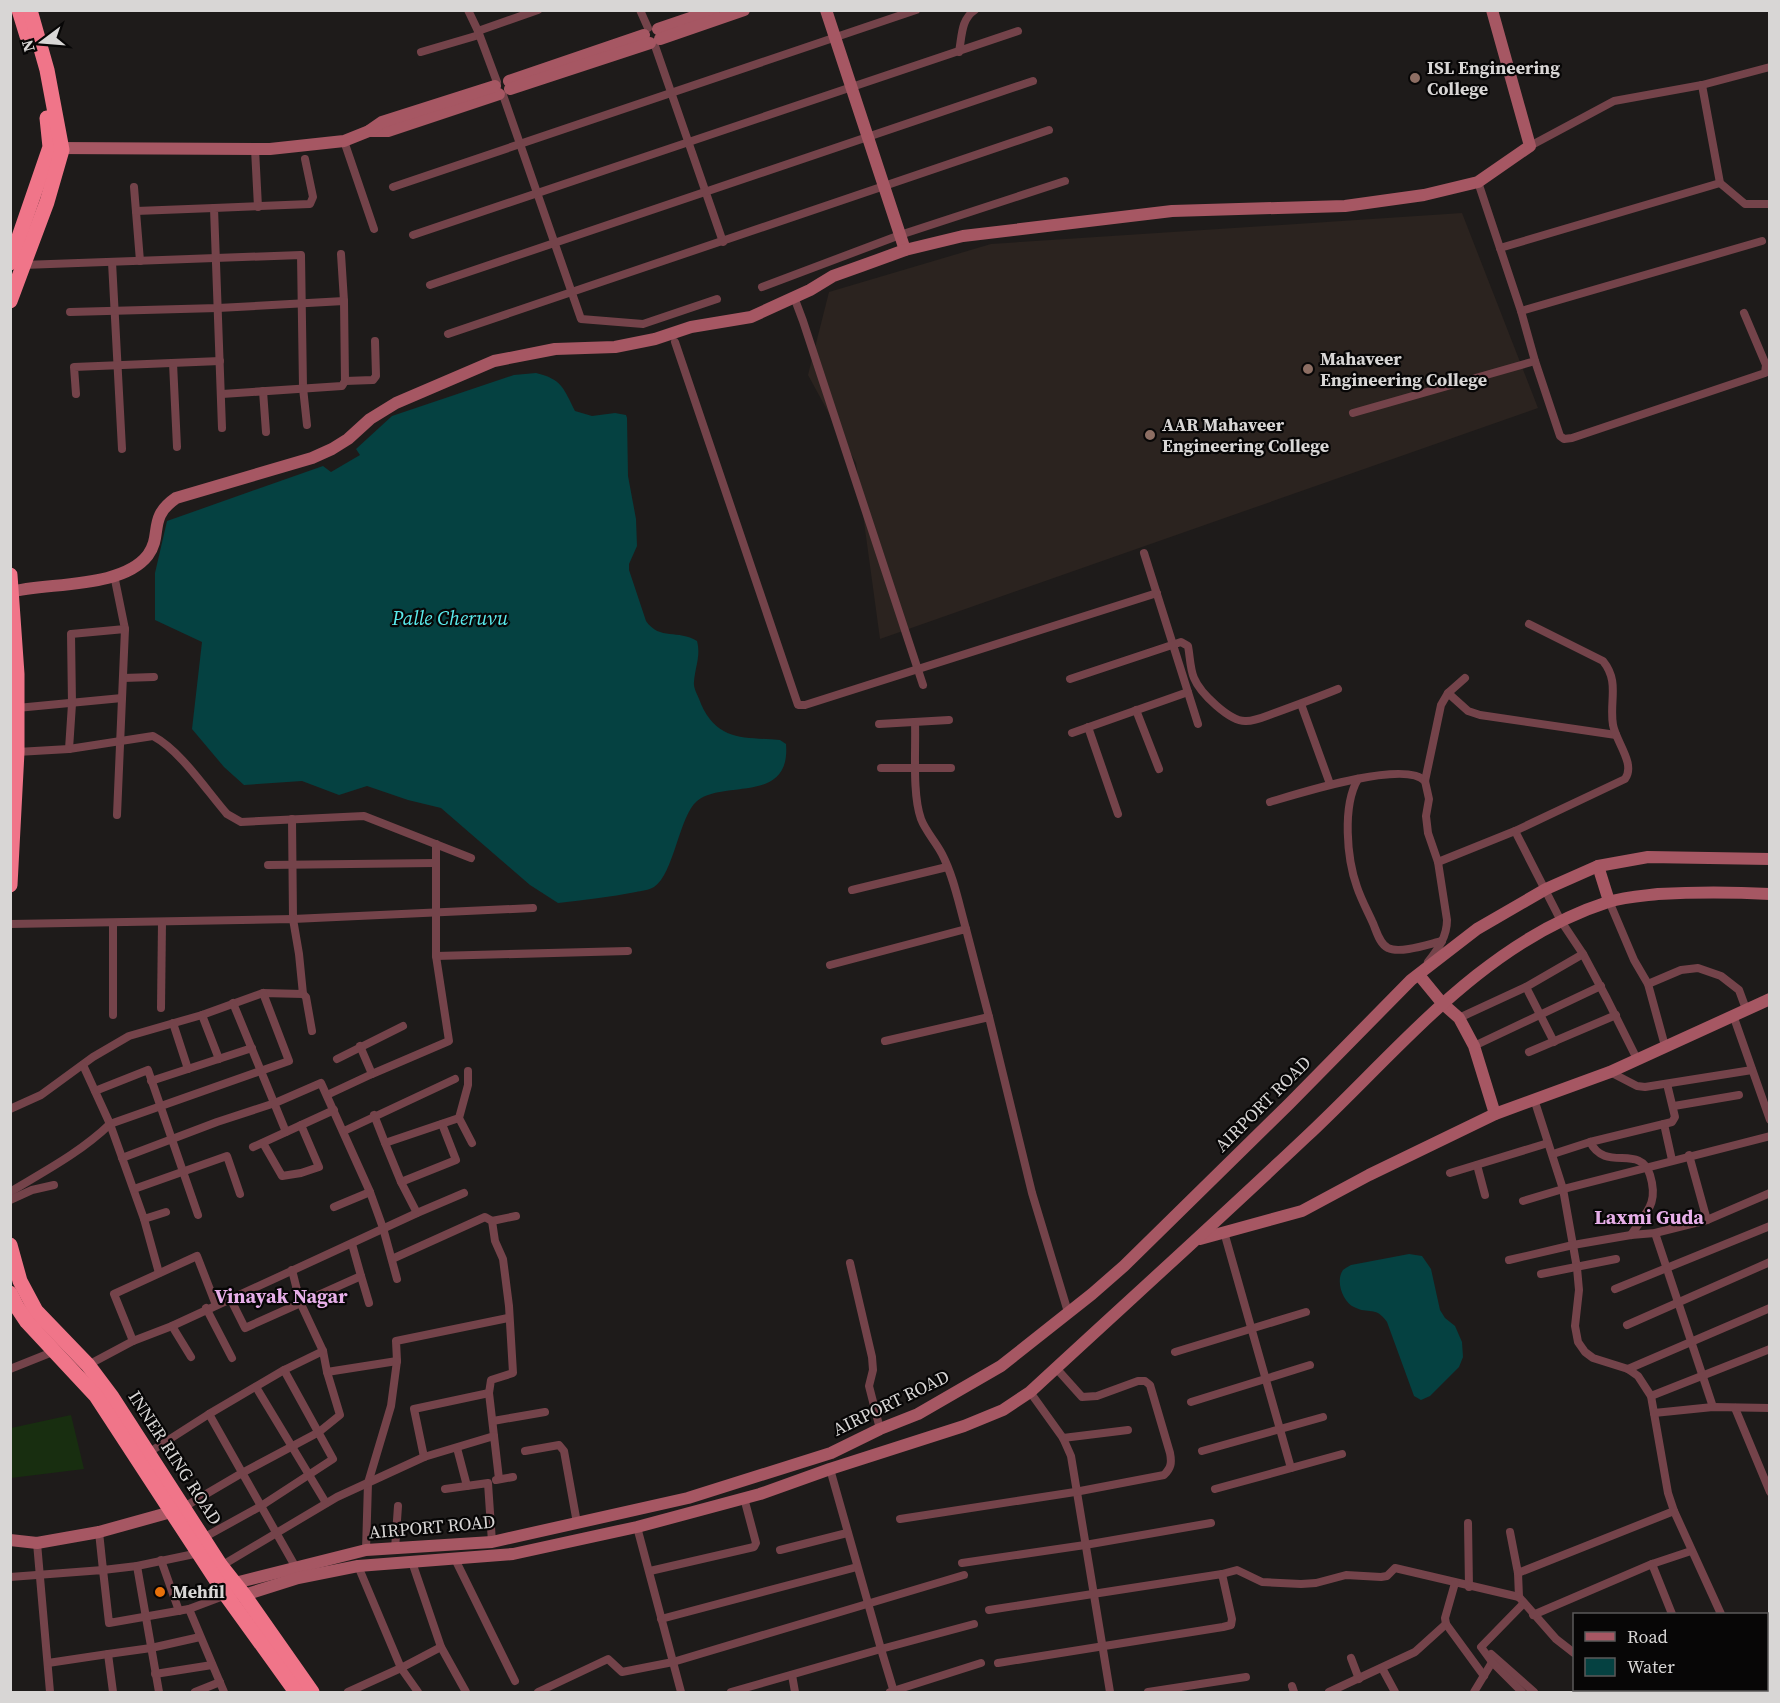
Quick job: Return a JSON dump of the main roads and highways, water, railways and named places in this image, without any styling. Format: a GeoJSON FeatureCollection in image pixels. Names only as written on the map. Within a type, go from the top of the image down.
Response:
{"type":"FeatureCollection","features":[{"type":"Feature","properties":{"kind":"highway"},"geometry":{"type":"LineString","coordinates":[[17,264],[14,245],[56,149],[19,10]]}},
{"type":"Feature","properties":{"kind":"highway"},"geometry":{"type":"LineString","coordinates":[[10,301],[17,264],[47,202],[56,149],[47,70],[30,10]]}},
{"type":"Feature","properties":{"kind":"highway"},"geometry":{"type":"LineString","coordinates":[[10,575],[17,674],[17,752],[10,885]]}},
{"type":"Feature","properties":{"kind":"highway","name":"INNER RING ROAD"},"geometry":{"type":"LineString","coordinates":[[10,1245],[20,1281],[31,1304],[88,1365],[148,1473],[312,1692]]}},
{"type":"Feature","properties":{"kind":"highway","name":"INNER RING ROAD"},"geometry":{"type":"LineString","coordinates":[[10,1293],[16,1307],[27,1322],[96,1396],[111,1408],[148,1453],[177,1510]]}},
{"type":"Feature","properties":{"kind":"highway","name":"INNER RING ROAD"},"geometry":{"type":"LineString","coordinates":[[201,1546],[221,1566],[296,1692]]}},
{"type":"Feature","properties":{"kind":"water","name":"Palle Cheruvu"},"geometry":{"type":"Polygon","coordinates":[[[536,373],[557,382],[575,411],[592,416],[615,413],[626,415],[628,476],[636,519],[637,546],[629,564],[629,570],[646,621],[657,631],[697,641],[694,687],[701,704],[716,725],[734,735],[780,740],[786,744],[785,763],[778,776],[767,783],[723,791],[697,801],[686,819],[667,870],[654,887],[626,894],[558,903],[530,885],[441,808],[367,786],[339,795],[302,781],[244,785],[224,767],[192,729],[202,642],[155,620],[155,573],[167,521],[323,466],[331,472],[360,455],[356,449],[392,416],[514,375],[536,373]]]}},
{"type":"Feature","properties":{"kind":"water"},"geometry":{"type":"Polygon","coordinates":[[[1409,1254],[1422,1256],[1431,1269],[1440,1310],[1445,1318],[1455,1326],[1462,1342],[1463,1357],[1459,1367],[1430,1396],[1421,1400],[1414,1396],[1387,1322],[1375,1312],[1359,1309],[1350,1304],[1341,1291],[1340,1285],[1343,1270],[1351,1265],[1409,1254]]]}},
{"type":"Feature","properties":{"kind":"place","name":"ISL Engineering College"},"geometry":{"type":"Point","coordinates":[1415,78]}},
{"type":"Feature","properties":{"kind":"place","name":"Mahaveer Engineering College"},"geometry":{"type":"Point","coordinates":[1308,369]}},
{"type":"Feature","properties":{"kind":"place","name":"AAR Mahaveer Engineering College"},"geometry":{"type":"Point","coordinates":[1150,435]}},
{"type":"Feature","properties":{"kind":"place","name":"Mehfil"},"geometry":{"type":"Point","coordinates":[160,1592]}},
{"type":"Feature","properties":{"kind":"district","name":"Laxmi Guda"},"geometry":{"type":"Point","coordinates":[1649,1217]}},
{"type":"Feature","properties":{"kind":"district","name":"Vinayak Nagar"},"geometry":{"type":"Point","coordinates":[281,1296]}}]}
